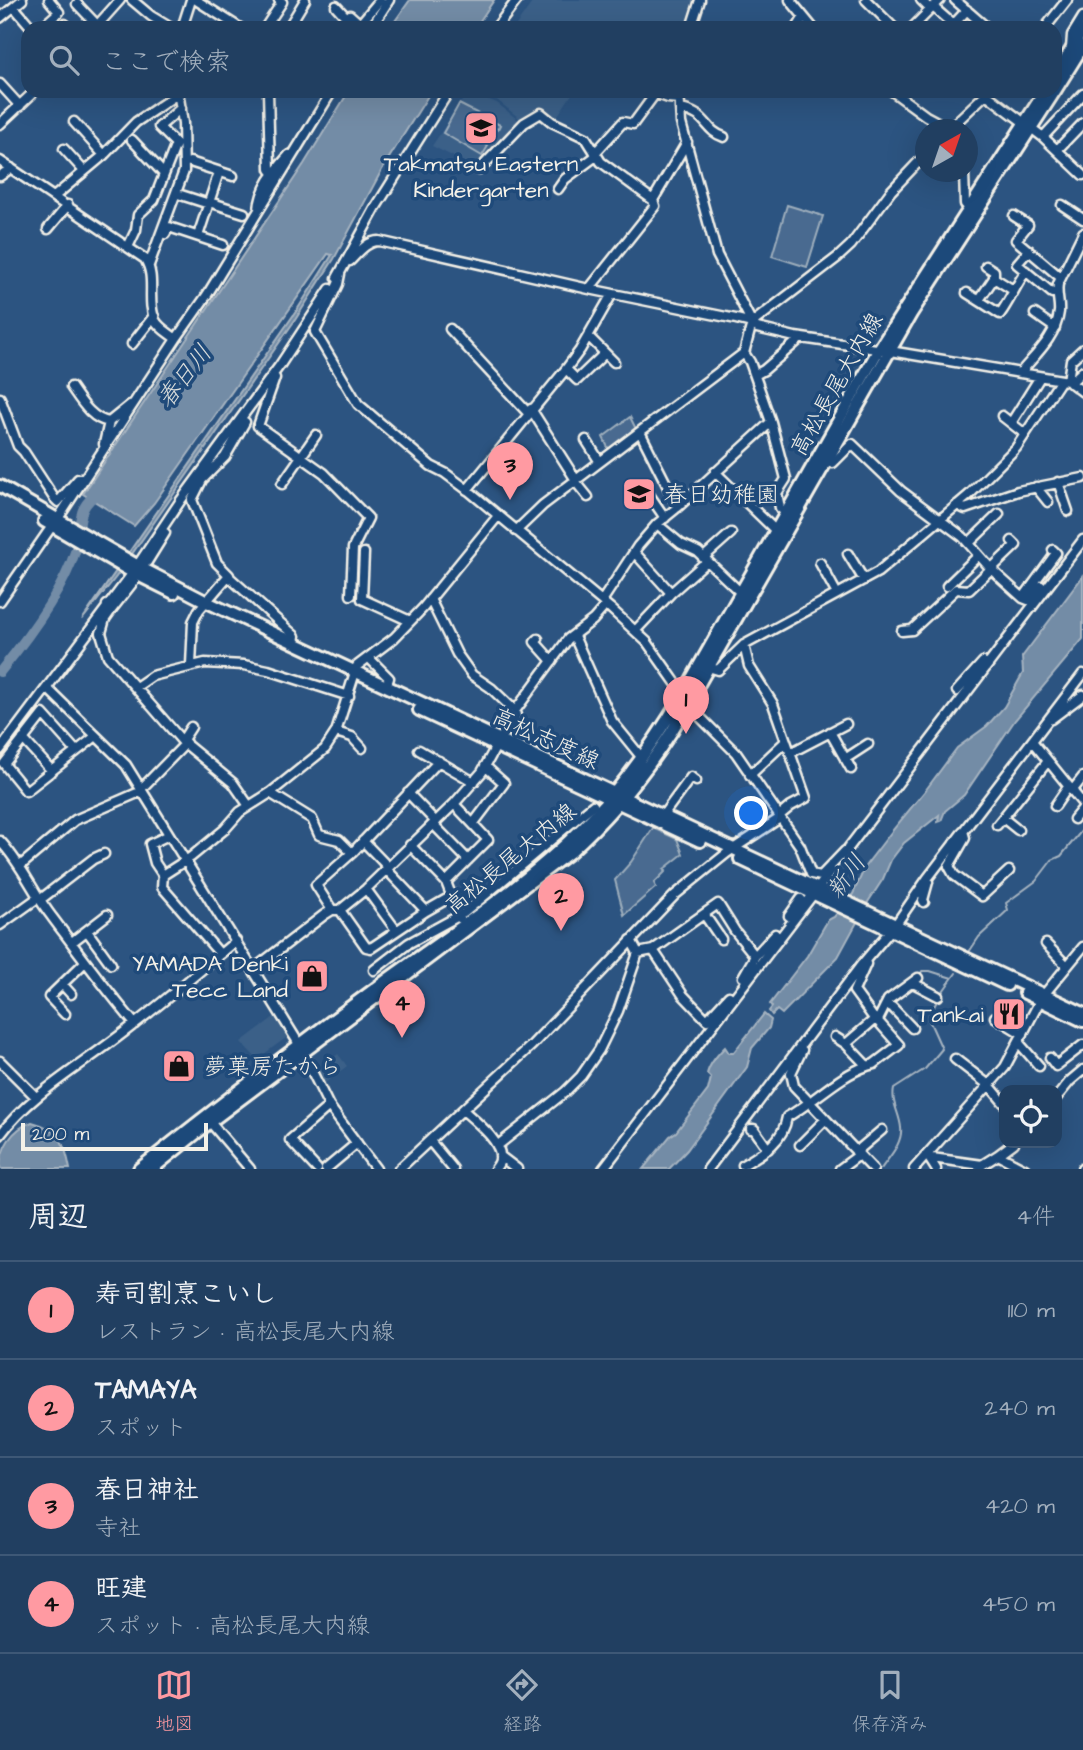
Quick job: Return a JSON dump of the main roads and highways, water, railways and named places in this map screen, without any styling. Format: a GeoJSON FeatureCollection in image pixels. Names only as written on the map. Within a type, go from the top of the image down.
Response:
{"type":"FeatureCollection","features":[{"type":"Feature","properties":{"kind":"main road","name":"高松長尾大内線"},"geometry":{"type":"LineString","coordinates":[[1062,79],[1079,50],[1083,30]]}},
{"type":"Feature","properties":{"kind":"main road","name":"高松長尾大内線"},"geometry":{"type":"LineString","coordinates":[[1062,68],[1079,50]]}},
{"type":"Feature","properties":{"kind":"main road","name":"高松長尾大内線"},"geometry":{"type":"LineString","coordinates":[[616,798],[708,667],[839,437],[884,350],[911,314],[1028,127],[1042,98]]}},
{"type":"Feature","properties":{"kind":"main road","name":"高松長尾大内線"},"geometry":{"type":"LineString","coordinates":[[152,1169],[463,923],[570,852],[658,752],[786,513],[970,209],[1050,98]]}},
{"type":"Feature","properties":{"kind":"main road","name":"高松志度線"},"geometry":{"type":"LineString","coordinates":[[0,486],[56,524]]}},
{"type":"Feature","properties":{"kind":"main road","name":"高松志度線"},"geometry":{"type":"LineString","coordinates":[[0,494],[204,604],[616,798],[817,887],[1083,1021]]}},
{"type":"Feature","properties":{"kind":"main road","name":"高松志度線"},"geometry":{"type":"LineString","coordinates":[[204,604],[258,626],[355,675],[386,686],[498,743]]}},
{"type":"Feature","properties":{"kind":"main road","name":"高松志度線"},"geometry":{"type":"LineString","coordinates":[[616,798],[663,815],[731,851]]}},
{"type":"Feature","properties":{"kind":"main road","name":"高松志度線"},"geometry":{"type":"LineString","coordinates":[[1042,998],[1083,1013]]}},
{"type":"Feature","properties":{"kind":"main road","name":"高松長尾大内線"},"geometry":{"type":"LineString","coordinates":[[139,1169],[302,1049]]}},
{"type":"Feature","properties":{"kind":"water"},"geometry":{"type":"Polygon","coordinates":[[[410,0],[494,0],[480,21],[395,21],[410,0]]]}},
{"type":"Feature","properties":{"kind":"water"},"geometry":{"type":"Polygon","coordinates":[[[345,98],[427,98],[384,166],[334,259],[295,320],[116,577],[82,620],[297,310],[332,255],[328,254],[154,503],[134,526],[83,494],[304,164],[345,98]]]}},
{"type":"Feature","properties":{"kind":"water"},"geometry":{"type":"Polygon","coordinates":[[[1083,576],[1083,639],[1015,720],[964,795],[945,811],[941,821],[938,822],[939,815],[904,843],[891,860],[838,957],[782,1014],[777,1010],[772,1015],[769,1011],[772,1007],[770,1004],[807,956],[828,920],[834,917],[853,894],[866,865],[957,748],[987,726],[1004,707],[1023,673],[1022,657],[1083,576]]]}},
{"type":"Feature","properties":{"kind":"water"},"geometry":{"type":"Polygon","coordinates":[[[764,1014],[771,1020],[769,1028],[752,1048],[747,1067],[687,1150],[669,1169],[643,1169],[708,1090],[711,1078],[707,1074],[717,1056],[725,1047],[729,1053],[733,1053],[764,1014]]]}},
{"type":"Feature","properties":{"kind":"water"},"geometry":{"type":"Polygon","coordinates":[[[32,1122],[49,1129],[60,1138],[70,1169],[0,1169],[8,1140],[19,1129],[32,1122]]]}},
{"type":"Feature","properties":{"kind":"waterway"},"geometry":{"type":"LineString","coordinates":[[157,257],[164,239]]}},
{"type":"Feature","properties":{"kind":"waterway","name":"春日川"},"geometry":{"type":"LineString","coordinates":[[0,672],[32,630],[62,583],[78,542],[83,510],[102,490]]}},
{"type":"Feature","properties":{"kind":"waterway"},"geometry":{"type":"LineString","coordinates":[[969,952],[979,937],[1008,910],[1006,903],[1036,881],[1052,860],[1061,856],[1083,829]]}},
{"type":"Feature","properties":{"kind":"waterway"},"geometry":{"type":"LineString","coordinates":[[920,976],[922,971],[930,971],[952,978]]}},
{"type":"Feature","properties":{"kind":"waterway"},"geometry":{"type":"LineString","coordinates":[[941,994],[956,973]]}},
{"type":"Feature","properties":{"kind":"waterway"},"geometry":{"type":"LineString","coordinates":[[881,1169],[895,1150],[901,1134],[894,1089],[925,1069],[942,1049],[928,1018],[938,999]]}},
{"type":"Feature","properties":{"kind":"place","name":"Takmatsu Eastern Kindergarten"},"geometry":{"type":"Point","coordinates":[481,128]}},
{"type":"Feature","properties":{"kind":"place","name":"春日幼稚園"},"geometry":{"type":"Point","coordinates":[639,494]}},
{"type":"Feature","properties":{"kind":"place","name":"春日神社"},"geometry":{"type":"Point","coordinates":[510,500]}},
{"type":"Feature","properties":{"kind":"place","name":"寿司割烹こいし"},"geometry":{"type":"Point","coordinates":[686,734]}},
{"type":"Feature","properties":{"kind":"place","name":"TAMAYA"},"geometry":{"type":"Point","coordinates":[561,931]}},
{"type":"Feature","properties":{"kind":"place","name":"YAMADA Denki Tecc Land"},"geometry":{"type":"Point","coordinates":[312,976]}},
{"type":"Feature","properties":{"kind":"place","name":"Tankai"},"geometry":{"type":"Point","coordinates":[1009,1014]}},
{"type":"Feature","properties":{"kind":"place","name":"旺建"},"geometry":{"type":"Point","coordinates":[402,1038]}},
{"type":"Feature","properties":{"kind":"place","name":"夢菓房たから"},"geometry":{"type":"Point","coordinates":[179,1066]}},
{"type":"Feature","properties":{"kind":"water label","name":"新川"},"geometry":{"type":"Point","coordinates":[846,876]}}]}
